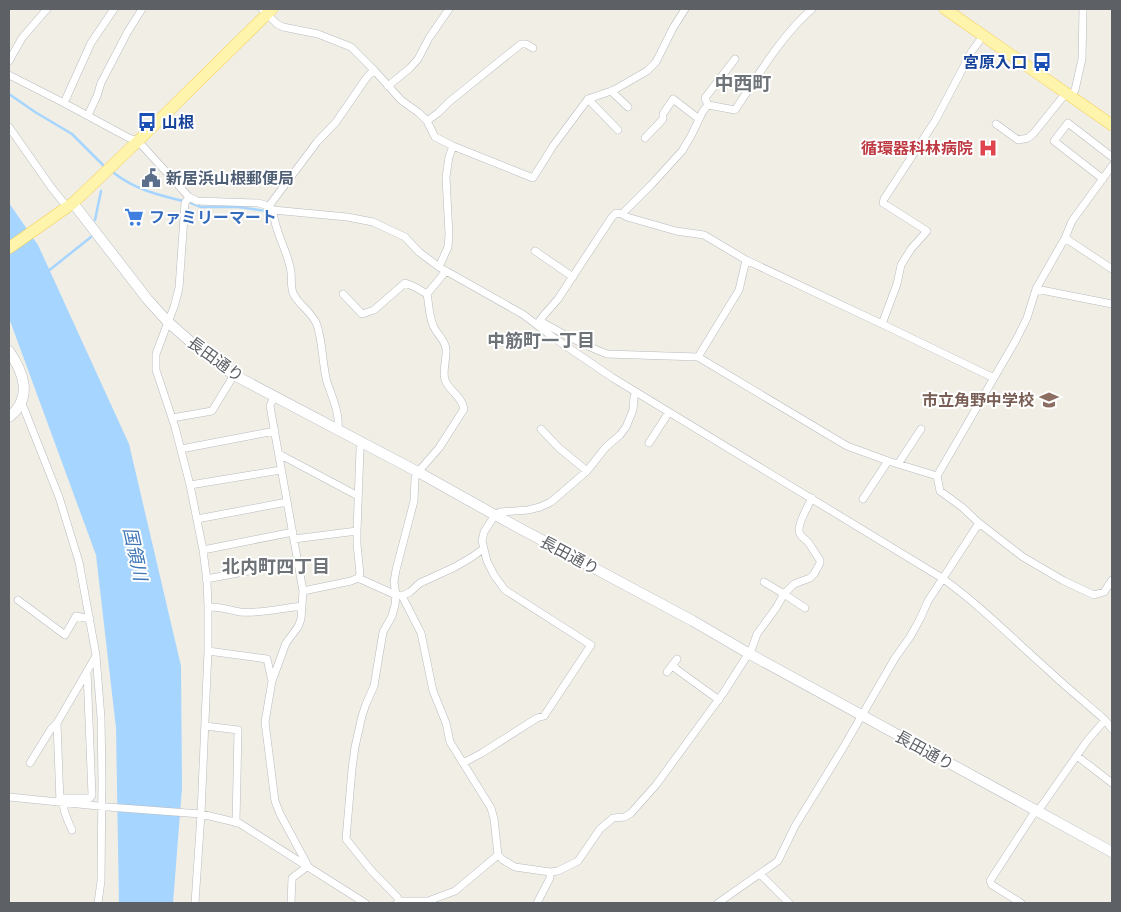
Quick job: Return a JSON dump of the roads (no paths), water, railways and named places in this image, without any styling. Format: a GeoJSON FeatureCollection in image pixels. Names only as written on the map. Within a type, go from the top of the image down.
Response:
{"type":"FeatureCollection","features":[{"type":"Feature","properties":{"kind":"main road"},"geometry":{"type":"LineString","coordinates":[[945,9],[1112,125]]}},
{"type":"Feature","properties":{"kind":"main road"},"geometry":{"type":"LineString","coordinates":[[9,248],[68,207],[138,141],[267,11]]}},
{"type":"Feature","properties":{"kind":"street"},"geometry":{"type":"LineString","coordinates":[[9,61],[22,38],[47,9]]}},
{"type":"Feature","properties":{"kind":"street"},"geometry":{"type":"LineString","coordinates":[[64,102],[91,43],[114,9]]}},
{"type":"Feature","properties":{"kind":"street"},"geometry":{"type":"LineString","coordinates":[[88,115],[101,83],[142,9]]}},
{"type":"Feature","properties":{"kind":"street"},"geometry":{"type":"LineString","coordinates":[[388,86],[418,60],[429,38],[449,9]]}},
{"type":"Feature","properties":{"kind":"street"},"geometry":{"type":"LineString","coordinates":[[267,11],[277,24],[283,27],[318,34],[351,47],[401,100],[427,121],[435,137],[533,178],[553,146],[588,99],[611,91],[647,71],[656,62],[685,9]]}},
{"type":"Feature","properties":{"kind":"street"},"geometry":{"type":"LineString","coordinates":[[708,105],[734,110],[778,47],[812,9]]}},
{"type":"Feature","properties":{"kind":"street"},"geometry":{"type":"LineString","coordinates":[[996,124],[1018,140],[1028,138],[1075,90],[1082,59],[1080,10]]}},
{"type":"Feature","properties":{"kind":"street"},"geometry":{"type":"LineString","coordinates":[[882,324],[901,266],[911,248],[927,231],[883,203],[884,199],[935,121],[972,51],[983,36]]}},
{"type":"Feature","properties":{"kind":"street"},"geometry":{"type":"LineString","coordinates":[[427,121],[521,44],[526,44],[533,48]]}},
{"type":"Feature","properties":{"kind":"street"},"geometry":{"type":"LineString","coordinates":[[708,105],[705,98],[734,59]]}},
{"type":"Feature","properties":{"kind":"street"},"geometry":{"type":"LineString","coordinates":[[338,430],[339,420],[327,379],[319,333],[312,315],[294,294],[291,272],[271,208],[317,142],[336,122],[367,77],[374,70]]}},
{"type":"Feature","properties":{"kind":"street"},"geometry":{"type":"LineString","coordinates":[[9,75],[138,141],[189,197],[197,201],[258,203],[271,208],[373,222],[405,237],[419,252],[443,269],[524,315],[595,350],[607,354],[698,356],[846,446],[937,476]]}},
{"type":"Feature","properties":{"kind":"street"},"geometry":{"type":"LineString","coordinates":[[611,91],[628,107]]}},
{"type":"Feature","properties":{"kind":"street"},"geometry":{"type":"LineString","coordinates":[[588,99],[618,130]]}},
{"type":"Feature","properties":{"kind":"street"},"geometry":{"type":"LineString","coordinates":[[645,138],[663,119],[663,114],[674,99],[699,119]]}},
{"type":"Feature","properties":{"kind":"street"},"geometry":{"type":"LineString","coordinates":[[622,214],[682,150],[708,105]]}},
{"type":"Feature","properties":{"kind":"street"},"geometry":{"type":"LineString","coordinates":[[1112,157],[1068,124],[1054,141],[1112,181]]}},
{"type":"Feature","properties":{"kind":"street"},"geometry":{"type":"LineString","coordinates":[[9,128],[51,188],[68,207]]}},
{"type":"Feature","properties":{"kind":"street"},"geometry":{"type":"LineString","coordinates":[[453,146],[446,177],[448,247],[443,269],[427,294],[433,325],[446,348],[443,375],[446,383],[463,402],[464,408],[439,448],[415,478],[414,501],[394,582],[399,596],[421,633],[433,691],[446,723],[450,742],[490,808],[494,819],[498,855],[503,860],[515,867],[550,872],[558,871],[578,861],[600,829],[613,818],[625,817],[631,813],[661,779],[719,700],[752,648],[757,634],[784,594],[794,584],[810,578],[820,563],[814,550],[799,532],[801,521],[812,498]]}},
{"type":"Feature","properties":{"kind":"street"},"geometry":{"type":"LineString","coordinates":[[1112,166],[1072,221],[1065,238],[1036,289],[1016,340],[937,476],[940,491],[1023,557],[1064,581],[1094,595],[1104,592],[1112,580]]}},
{"type":"Feature","properties":{"kind":"street"},"geometry":{"type":"LineString","coordinates":[[189,197],[185,203],[179,288],[174,307],[156,354],[156,370],[172,418],[190,485],[203,550],[206,578],[208,651],[205,726],[198,814],[195,903]]}},
{"type":"Feature","properties":{"kind":"street","name":"長田通り"},"geometry":{"type":"LineString","coordinates":[[68,207],[168,322],[201,352],[234,375],[363,442],[693,621],[1112,852]]}},
{"type":"Feature","properties":{"kind":"street"},"geometry":{"type":"LineString","coordinates":[[539,322],[558,299],[616,213],[676,231],[704,236],[746,260],[994,378]]}},
{"type":"Feature","properties":{"kind":"street"},"geometry":{"type":"LineString","coordinates":[[1065,238],[1112,269]]}},
{"type":"Feature","properties":{"kind":"street"},"geometry":{"type":"LineString","coordinates":[[534,251],[573,277]]}},
{"type":"Feature","properties":{"kind":"street"},"geometry":{"type":"LineString","coordinates":[[698,356],[739,290],[746,260]]}},
{"type":"Feature","properties":{"kind":"street"},"geometry":{"type":"LineString","coordinates":[[343,294],[362,314],[374,310],[405,284],[427,294]]}},
{"type":"Feature","properties":{"kind":"street"},"geometry":{"type":"LineString","coordinates":[[1036,289],[1112,304]]}},
{"type":"Feature","properties":{"kind":"street"},"geometry":{"type":"LineString","coordinates":[[539,322],[554,338],[636,392],[812,498],[962,592],[1105,720],[1112,729]]}},
{"type":"Feature","properties":{"kind":"street"},"geometry":{"type":"LineString","coordinates":[[9,350],[22,374],[24,386],[21,401],[9,416]]}},
{"type":"Feature","properties":{"kind":"street"},"geometry":{"type":"LineString","coordinates":[[172,418],[212,411],[234,375]]}},
{"type":"Feature","properties":{"kind":"street"},"geometry":{"type":"LineString","coordinates":[[462,763],[482,753],[537,718],[544,716],[591,646],[505,590],[487,561],[482,541],[484,532],[495,515],[500,512],[528,510],[551,502],[587,471],[606,447],[626,427],[633,410],[636,392]]}},
{"type":"Feature","properties":{"kind":"street"},"geometry":{"type":"LineString","coordinates":[[274,396],[270,406],[303,591],[301,619],[298,627],[286,643],[272,681],[265,722],[275,801],[308,866]]}},
{"type":"Feature","properties":{"kind":"street"},"geometry":{"type":"LineString","coordinates":[[21,401],[59,497],[79,562],[96,655],[101,718],[102,781],[105,806],[98,903]]}},
{"type":"Feature","properties":{"kind":"street"},"geometry":{"type":"LineString","coordinates":[[649,443],[668,412]]}},
{"type":"Feature","properties":{"kind":"street"},"geometry":{"type":"LineString","coordinates":[[542,429],[559,448],[587,471]]}},
{"type":"Feature","properties":{"kind":"street"},"geometry":{"type":"LineString","coordinates":[[898,464],[921,429]]}},
{"type":"Feature","properties":{"kind":"street"},"geometry":{"type":"LineString","coordinates":[[180,449],[274,432]]}},
{"type":"Feature","properties":{"kind":"street"},"geometry":{"type":"LineString","coordinates":[[358,578],[360,574],[357,531],[358,496],[360,449],[363,442]]}},
{"type":"Feature","properties":{"kind":"street"},"geometry":{"type":"LineString","coordinates":[[278,454],[358,496]]}},
{"type":"Feature","properties":{"kind":"street"},"geometry":{"type":"LineString","coordinates":[[863,498],[888,461]]}},
{"type":"Feature","properties":{"kind":"street"},"geometry":{"type":"LineString","coordinates":[[190,485],[281,470]]}},
{"type":"Feature","properties":{"kind":"street"},"geometry":{"type":"LineString","coordinates":[[197,519],[287,502]]}},
{"type":"Feature","properties":{"kind":"street"},"geometry":{"type":"LineString","coordinates":[[718,903],[778,861],[796,826],[861,715],[895,658],[910,637],[928,601],[979,523]]}},
{"type":"Feature","properties":{"kind":"street"},"geometry":{"type":"LineString","coordinates":[[203,550],[293,536],[357,531]]}},
{"type":"Feature","properties":{"kind":"street"},"geometry":{"type":"LineString","coordinates":[[303,591],[358,578],[399,596],[410,592],[420,582],[455,566],[483,549]]}},
{"type":"Feature","properties":{"kind":"street"},"geometry":{"type":"LineString","coordinates":[[206,578],[298,562]]}},
{"type":"Feature","properties":{"kind":"street"},"geometry":{"type":"LineString","coordinates":[[764,582],[804,608]]}},
{"type":"Feature","properties":{"kind":"street"},"geometry":{"type":"LineString","coordinates":[[399,596],[392,616],[383,632],[374,686],[362,716],[355,747],[346,839],[370,869],[397,897],[397,902],[428,901],[455,891],[498,855]]}},
{"type":"Feature","properties":{"kind":"street"},"geometry":{"type":"LineString","coordinates":[[18,600],[65,635],[76,616],[90,619]]}},
{"type":"Feature","properties":{"kind":"street"},"geometry":{"type":"LineString","coordinates":[[208,607],[252,612],[302,606]]}},
{"type":"Feature","properties":{"kind":"street"},"geometry":{"type":"LineString","coordinates":[[208,651],[267,660],[272,681]]}},
{"type":"Feature","properties":{"kind":"street"},"geometry":{"type":"LineString","coordinates":[[30,763],[96,655]]}},
{"type":"Feature","properties":{"kind":"street"},"geometry":{"type":"LineString","coordinates":[[677,659],[669,669],[696,679],[719,700]]}},
{"type":"Feature","properties":{"kind":"street"},"geometry":{"type":"LineString","coordinates":[[61,800],[90,798],[92,796],[87,671]]}},
{"type":"Feature","properties":{"kind":"street"},"geometry":{"type":"LineString","coordinates":[[1021,903],[992,885],[990,881],[1087,741],[1105,720]]}},
{"type":"Feature","properties":{"kind":"street"},"geometry":{"type":"LineString","coordinates":[[56,722],[61,800],[72,830]]}},
{"type":"Feature","properties":{"kind":"street"},"geometry":{"type":"LineString","coordinates":[[205,726],[238,730],[236,823]]}},
{"type":"Feature","properties":{"kind":"street"},"geometry":{"type":"LineString","coordinates":[[1078,756],[1112,783]]}},
{"type":"Feature","properties":{"kind":"street"},"geometry":{"type":"LineString","coordinates":[[9,797],[61,800],[198,814],[239,823],[365,903]]}},
{"type":"Feature","properties":{"kind":"street"},"geometry":{"type":"LineString","coordinates":[[291,903],[292,878],[308,866]]}},
{"type":"Feature","properties":{"kind":"street"},"geometry":{"type":"LineString","coordinates":[[537,903],[550,878],[550,872]]}},
{"type":"Feature","properties":{"kind":"street"},"geometry":{"type":"LineString","coordinates":[[760,874],[788,903]]}},
{"type":"Feature","properties":{"kind":"water","name":"国領川"},"geometry":{"type":"Polygon","coordinates":[[[9,203],[38,245],[129,444],[181,666],[182,788],[173,903],[119,903],[116,728],[96,555],[9,318],[9,203]]]}},
{"type":"Feature","properties":{"kind":"waterway"},"geometry":{"type":"LineString","coordinates":[[9,94],[72,134],[103,165]]}},
{"type":"Feature","properties":{"kind":"waterway"},"geometry":{"type":"LineString","coordinates":[[114,173],[122,179],[155,194],[183,201]]}},
{"type":"Feature","properties":{"kind":"waterway"},"geometry":{"type":"LineString","coordinates":[[95,220],[101,191]]}},
{"type":"Feature","properties":{"kind":"waterway"},"geometry":{"type":"LineString","coordinates":[[191,203],[201,207],[238,207],[266,211]]}},
{"type":"Feature","properties":{"kind":"waterway"},"geometry":{"type":"LineString","coordinates":[[47,272],[91,237]]}},
{"type":"Feature","properties":{"kind":"place","name":"宮原入口"},"geometry":{"type":"Point","coordinates":[1042,62]}},
{"type":"Feature","properties":{"kind":"place","name":"山根"},"geometry":{"type":"Point","coordinates":[147,122]}},
{"type":"Feature","properties":{"kind":"place","name":"循環器科林病院"},"geometry":{"type":"Point","coordinates":[988,148]}},
{"type":"Feature","properties":{"kind":"place","name":"新居浜山根郵便局"},"geometry":{"type":"Point","coordinates":[151,178]}},
{"type":"Feature","properties":{"kind":"place","name":"ファミリーマート"},"geometry":{"type":"Point","coordinates":[134,217]}},
{"type":"Feature","properties":{"kind":"place","name":"市立角野中学校"},"geometry":{"type":"Point","coordinates":[1049,400]}},
{"type":"Feature","properties":{"kind":"district","name":"中西町"},"geometry":{"type":"Point","coordinates":[743,83]}},
{"type":"Feature","properties":{"kind":"district","name":"中筋町一丁目"},"geometry":{"type":"Point","coordinates":[541,341]}},
{"type":"Feature","properties":{"kind":"district","name":"北内町四丁目"},"geometry":{"type":"Point","coordinates":[276,567]}}]}
